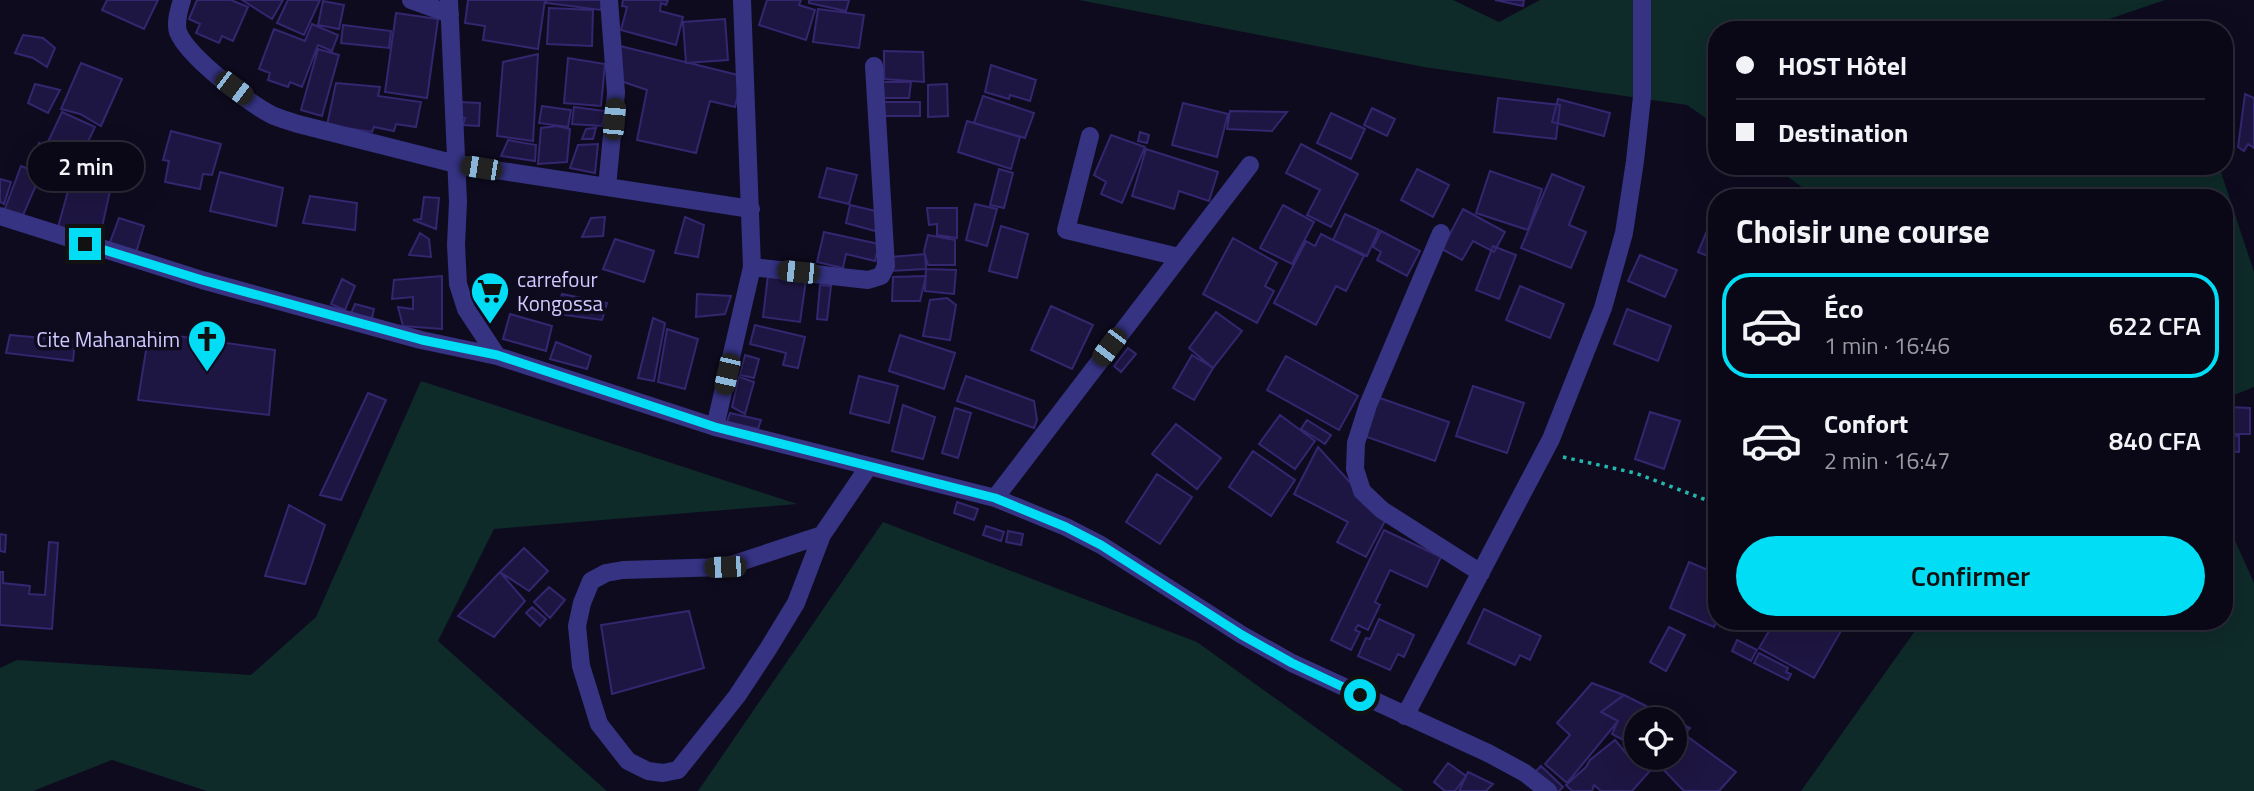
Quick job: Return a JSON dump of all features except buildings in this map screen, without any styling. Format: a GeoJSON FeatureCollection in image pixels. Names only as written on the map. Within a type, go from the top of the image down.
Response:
{"type":"FeatureCollection","features":[{"type":"Feature","properties":{"kind":"street"},"geometry":{"type":"LineString","coordinates":[[182,0],[177,19],[178,33],[192,51],[212,72],[274,116],[456,164],[751,209]]}},
{"type":"Feature","properties":{"kind":"street"},"geometry":{"type":"LineString","coordinates":[[411,0],[449,7],[458,202],[458,284],[466,309],[497,355]]}},
{"type":"Feature","properties":{"kind":"street"},"geometry":{"type":"LineString","coordinates":[[607,187],[616,93],[609,0]]}},
{"type":"Feature","properties":{"kind":"street"},"geometry":{"type":"LineString","coordinates":[[715,427],[752,267],[742,0]]}},
{"type":"Feature","properties":{"kind":"street"},"geometry":{"type":"LineString","coordinates":[[1405,716],[1544,453],[1603,307],[1623,233],[1636,162],[1642,97],[1642,0]]}},
{"type":"Feature","properties":{"kind":"street"},"geometry":{"type":"LineString","coordinates":[[752,267],[868,280],[881,276],[886,266],[874,66]]}},
{"type":"Feature","properties":{"kind":"street"},"geometry":{"type":"LineString","coordinates":[[1090,135],[1066,230],[1179,257]]}},
{"type":"Feature","properties":{"kind":"street"},"geometry":{"type":"LineString","coordinates":[[995,498],[1250,165]]}},
{"type":"Feature","properties":{"kind":"street"},"geometry":{"type":"LineString","coordinates":[[0,216],[202,280],[422,340],[497,355],[715,427],[995,498],[1066,527],[1101,545],[1292,663],[1488,753],[1548,791]]}},
{"type":"Feature","properties":{"kind":"street"},"geometry":{"type":"LineString","coordinates":[[1441,233],[1368,405],[1356,443],[1355,469],[1362,491],[1382,510],[1481,573]]}},
{"type":"Feature","properties":{"kind":"street"},"geometry":{"type":"LineString","coordinates":[[822,535],[725,567],[623,570],[607,573],[591,581],[577,626],[581,666],[599,724],[628,761],[648,771],[663,773],[678,770],[737,696],[768,649],[796,603],[822,535],[869,466]]}},
{"type":"Feature","properties":{"kind":"path"},"geometry":{"type":"LineString","coordinates":[[1544,453],[1635,472],[1708,500]]}},
{"type":"Feature","properties":{"kind":"green space"},"geometry":{"type":"Polygon","coordinates":[[[1079,0],[1453,0],[1499,22],[1540,0],[2165,0],[2103,21],[1708,21],[1708,120],[1687,105],[1424,67],[1079,0]]]}},
{"type":"Feature","properties":{"kind":"green space"},"geometry":{"type":"Polygon","coordinates":[[[1785,175],[2222,175],[2227,189],[1805,189],[1785,175]]]}},
{"type":"Feature","properties":{"kind":"green space"},"geometry":{"type":"Polygon","coordinates":[[[2233,208],[2254,272],[2254,387],[2233,395],[2233,208]]]}},
{"type":"Feature","properties":{"kind":"green space"},"geometry":{"type":"Polygon","coordinates":[[[421,381],[797,504],[494,529],[438,641],[607,791],[207,791],[112,760],[33,791],[0,791],[0,668],[17,660],[251,675],[316,617],[421,381]]]}},
{"type":"Feature","properties":{"kind":"green space"},"geometry":{"type":"Polygon","coordinates":[[[883,522],[1197,642],[1404,791],[698,791],[883,522]]]}},
{"type":"Feature","properties":{"kind":"green space"},"geometry":{"type":"Polygon","coordinates":[[[2233,536],[2254,583],[2254,791],[1801,791],[1916,630],[2233,630],[2233,536]]]}},
{"type":"Feature","properties":{"kind":"place","name":"carrefour Kongossa"},"geometry":{"type":"Point","coordinates":[490,325]}},
{"type":"Feature","properties":{"kind":"place","name":"Cite Mahanahim"},"geometry":{"type":"Point","coordinates":[207,373]}},
{"type":"Feature","properties":{"kind":"route"},"geometry":{"type":"LineString","coordinates":[[85,244],[202,280],[422,340],[497,355],[715,427],[995,498],[1066,527],[1101,545],[1242,635],[1292,663],[1360,695]]}}]}
